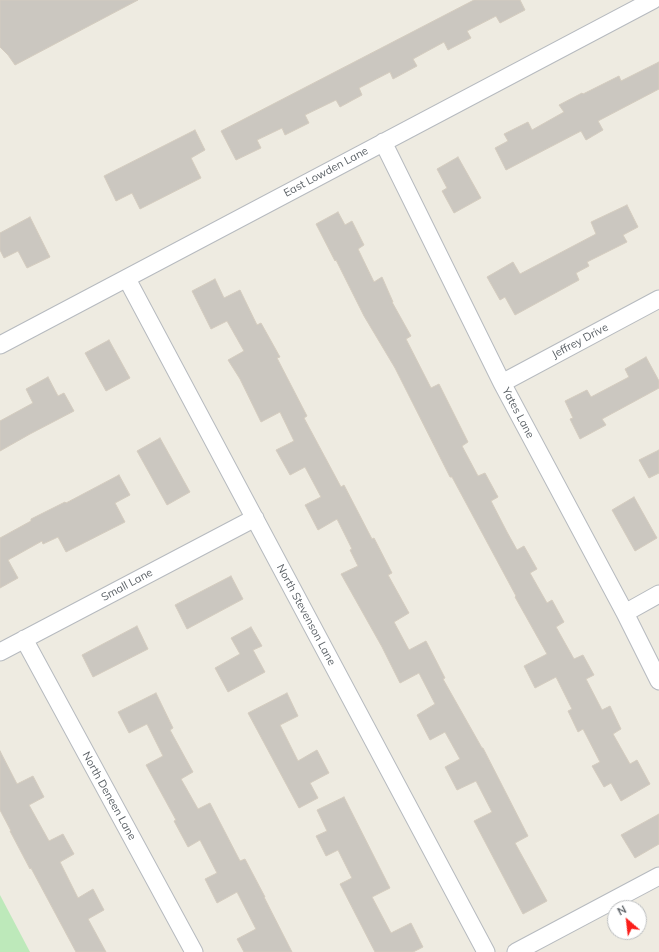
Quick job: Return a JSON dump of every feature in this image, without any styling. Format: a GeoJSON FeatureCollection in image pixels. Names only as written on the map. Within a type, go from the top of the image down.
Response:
{"type":"FeatureCollection","features":[{"type":"Feature","properties":{"kind":"street","name":"East Lowden Lane"},"geometry":{"type":"LineString","coordinates":[[0,345],[653,0]]}},
{"type":"Feature","properties":{"kind":"street","name":"Yates Lane"},"geometry":{"type":"LineString","coordinates":[[383,142],[502,383],[626,613],[659,682]]}},
{"type":"Feature","properties":{"kind":"street","name":"North Stevenson Lane"},"geometry":{"type":"LineString","coordinates":[[127,279],[486,952]]}},
{"type":"Feature","properties":{"kind":"street","name":"Jeffrey Drive"},"geometry":{"type":"LineString","coordinates":[[502,383],[659,299]]}},
{"type":"Feature","properties":{"kind":"street","name":"Small Lane"},"geometry":{"type":"LineString","coordinates":[[0,652],[255,518]]}},
{"type":"Feature","properties":{"kind":"street"},"geometry":{"type":"LineString","coordinates":[[626,613],[659,594]]}},
{"type":"Feature","properties":{"kind":"street","name":"North Deneen Lane"},"geometry":{"type":"LineString","coordinates":[[24,639],[194,952]]}},
{"type":"Feature","properties":{"kind":"street"},"geometry":{"type":"LineString","coordinates":[[516,952],[659,876]]}},
{"type":"Feature","properties":{"kind":"green space"},"geometry":{"type":"Polygon","coordinates":[[[0,895],[30,952],[0,952],[0,895]]]}},
{"type":"Feature","properties":{"kind":"building"},"geometry":{"type":"Polygon","coordinates":[[[0,0],[138,0],[15,65],[0,47],[0,0]]]}},
{"type":"Feature","properties":{"kind":"building"},"geometry":{"type":"Polygon","coordinates":[[[474,0],[520,0],[525,10],[500,23],[496,16],[467,31],[471,38],[448,50],[444,42],[413,59],[417,66],[393,79],[390,72],[359,88],[362,95],[340,107],[336,100],[305,115],[309,123],[285,135],[282,128],[257,140],[261,148],[236,160],[221,131],[474,0]]]}},
{"type":"Feature","properties":{"kind":"building"},"geometry":{"type":"Polygon","coordinates":[[[659,62],[659,89],[598,121],[603,130],[586,140],[581,131],[506,170],[495,148],[508,141],[504,134],[528,122],[532,130],[564,112],[559,105],[619,76],[621,81],[659,62]]]}},
{"type":"Feature","properties":{"kind":"building"},"geometry":{"type":"Polygon","coordinates":[[[195,130],[205,150],[191,158],[201,178],[140,209],[132,193],[116,201],[104,176],[195,130]]]}},
{"type":"Feature","properties":{"kind":"building"},"geometry":{"type":"Polygon","coordinates":[[[458,157],[481,198],[454,213],[442,191],[447,188],[437,169],[458,157]]]}},
{"type":"Feature","properties":{"kind":"building"},"geometry":{"type":"Polygon","coordinates":[[[627,205],[638,227],[623,235],[627,242],[587,262],[589,266],[576,273],[579,280],[515,315],[505,297],[500,300],[487,277],[513,262],[520,274],[596,234],[591,222],[627,205]]]}},
{"type":"Feature","properties":{"kind":"building"},"geometry":{"type":"Polygon","coordinates":[[[338,212],[345,225],[352,221],[364,245],[358,249],[374,282],[382,277],[392,302],[411,336],[406,339],[431,388],[439,384],[468,442],[462,446],[478,476],[485,473],[498,497],[491,501],[517,550],[524,546],[537,569],[530,573],[547,603],[552,600],[564,622],[556,627],[574,659],[583,655],[594,675],[586,679],[602,710],[610,706],[621,729],[613,734],[630,764],[637,760],[650,784],[621,801],[611,783],[604,787],[592,766],[600,762],[583,729],[578,732],[568,711],[572,709],[556,677],[535,688],[524,666],[547,654],[515,597],[516,596],[452,477],[450,477],[395,368],[364,316],[316,224],[338,212]]]}},
{"type":"Feature","properties":{"kind":"building"},"geometry":{"type":"Polygon","coordinates":[[[30,217],[50,257],[27,268],[18,251],[4,258],[0,250],[0,233],[30,217]]]}},
{"type":"Feature","properties":{"kind":"building"},"geometry":{"type":"Polygon","coordinates":[[[215,279],[224,298],[240,290],[257,325],[261,323],[280,357],[277,358],[307,416],[304,418],[341,487],[344,485],[372,539],[374,538],[392,573],[388,575],[409,613],[394,622],[409,650],[426,641],[445,678],[443,679],[483,748],[528,836],[515,843],[547,901],[523,914],[474,821],[492,812],[476,781],[457,790],[445,767],[460,759],[445,732],[430,740],[417,715],[435,704],[419,673],[400,683],[382,647],[341,574],[358,566],[350,550],[352,549],[337,519],[318,530],[305,505],[321,497],[305,467],[290,475],[276,450],[294,441],[280,412],[261,422],[240,379],[228,360],[244,351],[227,321],[211,329],[192,291],[215,279]]]}},
{"type":"Feature","properties":{"kind":"building"},"geometry":{"type":"Polygon","coordinates":[[[109,340],[130,378],[106,391],[85,353],[109,340]]]}},
{"type":"Feature","properties":{"kind":"building"},"geometry":{"type":"Polygon","coordinates":[[[646,357],[659,381],[659,388],[602,419],[606,425],[580,439],[570,419],[573,418],[565,401],[587,390],[591,397],[629,377],[625,369],[646,357]]]}},
{"type":"Feature","properties":{"kind":"building"},"geometry":{"type":"Polygon","coordinates":[[[48,377],[58,396],[64,393],[74,411],[0,451],[0,421],[33,403],[26,389],[48,377]]]}},
{"type":"Feature","properties":{"kind":"building"},"geometry":{"type":"Polygon","coordinates":[[[160,438],[190,492],[167,505],[137,451],[160,438]]]}},
{"type":"Feature","properties":{"kind":"building"},"geometry":{"type":"Polygon","coordinates":[[[659,450],[659,473],[649,478],[639,460],[659,450]]]}},
{"type":"Feature","properties":{"kind":"building"},"geometry":{"type":"Polygon","coordinates":[[[119,475],[130,495],[115,503],[125,522],[66,552],[58,537],[43,544],[42,541],[8,560],[18,578],[0,588],[0,538],[31,521],[31,519],[65,502],[66,503],[119,475]]]}},
{"type":"Feature","properties":{"kind":"building"},"geometry":{"type":"Polygon","coordinates":[[[634,497],[657,538],[635,551],[612,510],[634,497]]]}},
{"type":"Feature","properties":{"kind":"building"},"geometry":{"type":"Polygon","coordinates":[[[231,576],[243,599],[187,629],[175,605],[231,576]]]}},
{"type":"Feature","properties":{"kind":"building"},"geometry":{"type":"Polygon","coordinates":[[[137,626],[148,649],[93,677],[82,655],[137,626]]]}},
{"type":"Feature","properties":{"kind":"building"},"geometry":{"type":"Polygon","coordinates":[[[251,627],[262,646],[253,650],[265,672],[228,692],[215,668],[240,654],[231,638],[251,627]]]}},
{"type":"Feature","properties":{"kind":"building"},"geometry":{"type":"Polygon","coordinates":[[[156,693],[173,728],[170,730],[193,772],[181,779],[198,809],[210,803],[240,861],[245,859],[292,952],[244,952],[237,939],[256,929],[237,892],[217,903],[205,879],[217,873],[200,840],[188,847],[174,821],[176,820],[146,765],[163,756],[147,724],[129,733],[118,712],[156,693]]]}},
{"type":"Feature","properties":{"kind":"building"},"geometry":{"type":"Polygon","coordinates":[[[287,693],[298,716],[280,725],[298,761],[317,750],[329,773],[310,783],[318,798],[299,808],[248,713],[287,693]]]}},
{"type":"Feature","properties":{"kind":"building"},"geometry":{"type":"Polygon","coordinates":[[[0,751],[17,784],[33,776],[44,797],[29,805],[49,841],[63,834],[74,854],[60,862],[78,898],[93,889],[104,910],[88,919],[106,952],[76,952],[31,868],[30,869],[0,810],[0,751]]]}},
{"type":"Feature","properties":{"kind":"building"},"geometry":{"type":"Polygon","coordinates":[[[344,797],[390,888],[372,897],[391,933],[411,923],[423,947],[413,952],[375,952],[340,884],[352,878],[338,850],[326,856],[316,836],[327,831],[317,810],[344,797]]]}},
{"type":"Feature","properties":{"kind":"building"},"geometry":{"type":"Polygon","coordinates":[[[659,814],[659,844],[635,858],[621,835],[659,814]]]}}]}
